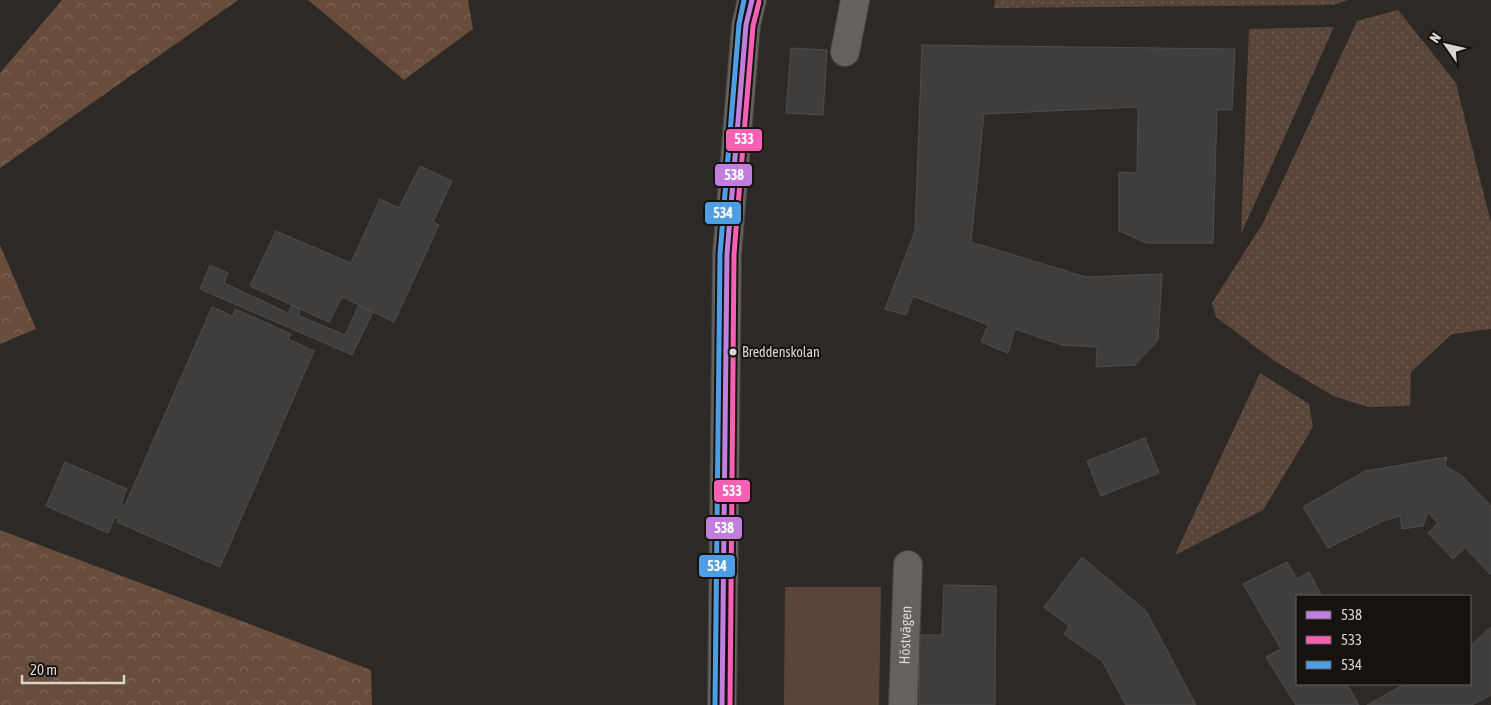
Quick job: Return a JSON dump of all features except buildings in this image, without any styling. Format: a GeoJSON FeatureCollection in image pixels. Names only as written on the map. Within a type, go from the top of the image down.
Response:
{"type":"FeatureCollection","features":[{"type":"Feature","properties":{"kind":"street"},"geometry":{"type":"LineString","coordinates":[[722,705],[727,254],[746,25],[752,0]]}},
{"type":"Feature","properties":{"kind":"street"},"geometry":{"type":"LineString","coordinates":[[845,52],[855,0]]}},
{"type":"Feature","properties":{"kind":"street","name":"Höstvägen"},"geometry":{"type":"LineString","coordinates":[[903,705],[908,565]]}},
{"type":"Feature","properties":{"kind":"shaded area"},"geometry":{"type":"Polygon","coordinates":[[[995,0],[1348,0],[1334,5],[994,8],[995,0]]]}},
{"type":"Feature","properties":{"kind":"shaded area"},"geometry":{"type":"Polygon","coordinates":[[[1398,10],[1456,83],[1491,223],[1491,329],[1452,334],[1411,372],[1410,406],[1368,407],[1333,396],[1273,360],[1216,317],[1212,303],[1263,223],[1357,21],[1398,10]]]}},
{"type":"Feature","properties":{"kind":"shaded area"},"geometry":{"type":"Polygon","coordinates":[[[1334,27],[1241,234],[1249,29],[1334,27]]]}},
{"type":"Feature","properties":{"kind":"shaded area"},"geometry":{"type":"Polygon","coordinates":[[[1260,373],[1309,404],[1313,427],[1263,510],[1175,555],[1260,373]]]}},
{"type":"Feature","properties":{"kind":"shaded area"},"geometry":{"type":"Polygon","coordinates":[[[785,587],[881,587],[879,705],[784,705],[785,587]]]}},
{"type":"Feature","properties":{"kind":"green space"},"geometry":{"type":"Polygon","coordinates":[[[62,0],[238,0],[0,168],[0,73],[62,0]]]}},
{"type":"Feature","properties":{"kind":"green space"},"geometry":{"type":"Polygon","coordinates":[[[308,0],[468,0],[473,29],[404,80],[308,0]]]}},
{"type":"Feature","properties":{"kind":"green space"},"geometry":{"type":"Polygon","coordinates":[[[0,245],[36,329],[0,344],[0,245]]]}},
{"type":"Feature","properties":{"kind":"green space"},"geometry":{"type":"Polygon","coordinates":[[[0,530],[371,670],[372,705],[0,705],[0,530]]]}},
{"type":"Feature","properties":{"kind":"transit line","name":"534"},"geometry":{"type":"LineString","coordinates":[[715,705],[720,254],[739,24],[744,0]]}},
{"type":"Feature","properties":{"kind":"transit line","name":"538"},"geometry":{"type":"LineString","coordinates":[[722,705],[727,254],[746,25],[752,0]]}},
{"type":"Feature","properties":{"kind":"transit line","name":"533"},"geometry":{"type":"LineString","coordinates":[[730,705],[734,254],[753,26],[759,2]]}},
{"type":"Feature","properties":{"kind":"place","name":"Breddenskolan"},"geometry":{"type":"Point","coordinates":[733,352]}}]}
